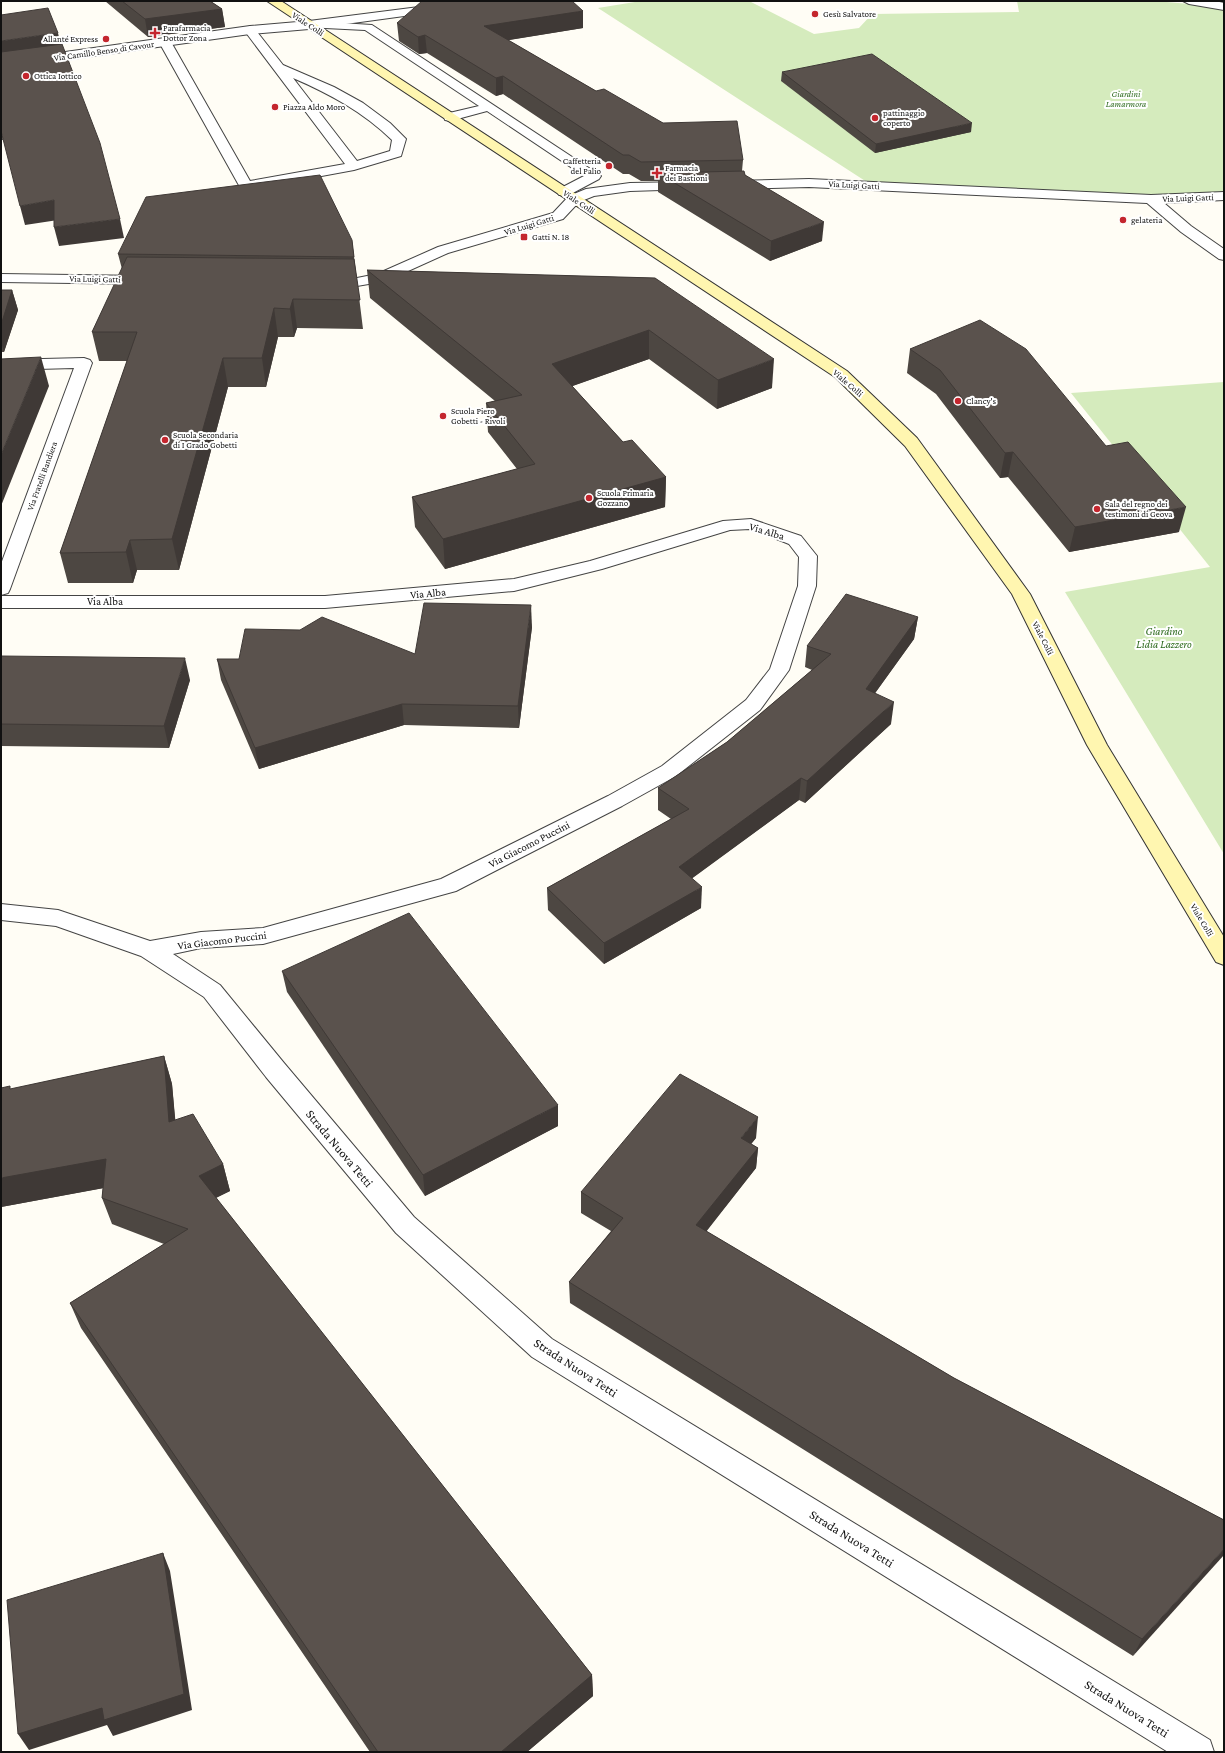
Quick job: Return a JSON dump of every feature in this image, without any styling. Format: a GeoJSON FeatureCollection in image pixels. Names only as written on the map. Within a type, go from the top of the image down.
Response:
{"type":"FeatureCollection","features":[{"type":"Feature","properties":{"kind":"street","name":"Viale Colli"},"geometry":{"type":"LineString","coordinates":[[273,1],[841,374],[911,442],[1020,594],[1097,745],[1224,956]]}},
{"type":"Feature","properties":{"kind":"street","name":"Via Camillo Benso di Cavour"},"geometry":{"type":"LineString","coordinates":[[1,66],[250,30],[309,25],[492,1]]}},
{"type":"Feature","properties":{"kind":"street"},"geometry":{"type":"LineString","coordinates":[[1189,1],[1208,3],[1224,7]]}},
{"type":"Feature","properties":{"kind":"street"},"geometry":{"type":"LineString","coordinates":[[309,25],[368,27],[594,176],[569,195]]}},
{"type":"Feature","properties":{"kind":"street"},"geometry":{"type":"LineString","coordinates":[[250,30],[354,166]]}},
{"type":"Feature","properties":{"kind":"street"},"geometry":{"type":"LineString","coordinates":[[165,42],[246,186],[354,166],[396,153],[399,139],[382,121],[348,98],[280,68]]}},
{"type":"Feature","properties":{"kind":"street"},"geometry":{"type":"LineString","coordinates":[[450,117],[488,107]]}},
{"type":"Feature","properties":{"kind":"street","name":"Via Luigi Gatti"},"geometry":{"type":"LineString","coordinates":[[715,185],[808,183],[1152,199],[1224,196]]}},
{"type":"Feature","properties":{"kind":"street","name":"Via Luigi Gatti"},"geometry":{"type":"LineString","coordinates":[[312,282],[357,282],[381,278],[443,250],[558,216],[569,195],[630,188],[700,186]]}},
{"type":"Feature","properties":{"kind":"street","name":"Via Luigi Gatti"},"geometry":{"type":"LineString","coordinates":[[1152,199],[1186,229],[1224,256]]}},
{"type":"Feature","properties":{"kind":"street","name":"Via Luigi Gatti"},"geometry":{"type":"LineString","coordinates":[[1,278],[157,280]]}},
{"type":"Feature","properties":{"kind":"street","name":"Via Fratelli Bandiera"},"geometry":{"type":"LineString","coordinates":[[1,365],[84,363],[1,589]]}},
{"type":"Feature","properties":{"kind":"street","name":"Via Alba"},"geometry":{"type":"LineString","coordinates":[[1,602],[325,602],[507,586],[596,565],[729,525],[751,524],[795,540],[808,556],[807,586]]}},
{"type":"Feature","properties":{"kind":"street","name":"Via Giacomo Puccini"},"geometry":{"type":"LineString","coordinates":[[150,950],[201,940],[263,936],[448,885],[615,801],[669,770],[753,705],[779,670],[807,586]]}},
{"type":"Feature","properties":{"kind":"street","name":"Strada Nuova Tetti"},"geometry":{"type":"LineString","coordinates":[[1,912],[58,918],[150,950],[212,991],[275,1070],[405,1225],[542,1348],[1198,1752]]}},
{"type":"Feature","properties":{"kind":"green space","name":"Giardini Lamarmora"},"geometry":{"type":"Polygon","coordinates":[[[641,1],[749,1],[814,34],[859,28],[872,14],[1019,12],[1017,1],[1155,1],[1224,7],[1224,196],[1151,199],[873,186],[598,8],[641,1]]]}},
{"type":"Feature","properties":{"kind":"green space","name":"Giardino Lidia Lazzero"},"geometry":{"type":"Polygon","coordinates":[[[1224,382],[1224,854],[1065,592],[1210,567],[1071,393],[1224,382]]]}},
{"type":"Feature","properties":{"kind":"building"},"geometry":{"type":"Polygon","coordinates":[[[122,1],[210,1],[222,9],[145,19],[122,1]]]}},
{"type":"Feature","properties":{"kind":"building"},"geometry":{"type":"Polygon","coordinates":[[[422,1],[572,1],[583,11],[484,26],[596,91],[604,89],[663,123],[737,121],[743,160],[641,162],[629,155],[623,155],[503,76],[496,78],[425,35],[418,37],[397,23],[422,1]]]}},
{"type":"Feature","properties":{"kind":"building"},"geometry":{"type":"Polygon","coordinates":[[[48,8],[58,33],[1,41],[1,15],[48,8]]]}},
{"type":"Feature","properties":{"kind":"building"},"geometry":{"type":"Polygon","coordinates":[[[62,44],[100,143],[120,219],[54,227],[54,200],[20,206],[1,131],[1,52],[62,44]]]}},
{"type":"Feature","properties":{"kind":"building","name":"pattinaggio coperto"},"geometry":{"type":"Polygon","coordinates":[[[872,54],[972,123],[876,144],[782,72],[872,54]]]}},
{"type":"Feature","properties":{"kind":"building"},"geometry":{"type":"Polygon","coordinates":[[[744,171],[745,175],[824,222],[771,241],[658,173],[744,171]]]}},
{"type":"Feature","properties":{"kind":"building"},"geometry":{"type":"Polygon","coordinates":[[[320,175],[352,240],[354,257],[118,254],[146,197],[320,175]]]}},
{"type":"Feature","properties":{"kind":"building"},"geometry":{"type":"Polygon","coordinates":[[[127,257],[354,259],[360,300],[293,299],[290,309],[274,308],[262,358],[223,358],[172,539],[130,540],[126,552],[60,553],[137,332],[92,332],[127,257]]]}},
{"type":"Feature","properties":{"kind":"building"},"geometry":{"type":"Polygon","coordinates":[[[367,270],[655,278],[774,359],[718,380],[649,330],[552,364],[623,442],[632,440],[666,477],[443,539],[412,497],[535,464],[486,403],[522,395],[367,270]]]}},
{"type":"Feature","properties":{"kind":"building"},"geometry":{"type":"Polygon","coordinates":[[[1,290],[12,290],[1,325],[1,290]]]}},
{"type":"Feature","properties":{"kind":"building"},"geometry":{"type":"Polygon","coordinates":[[[980,320],[1026,349],[1106,446],[1128,442],[1186,507],[1075,527],[1013,452],[1005,453],[940,370],[910,349],[980,320]]]}},
{"type":"Feature","properties":{"kind":"building"},"geometry":{"type":"Polygon","coordinates":[[[41,357],[1,455],[1,359],[41,357]]]}},
{"type":"Feature","properties":{"kind":"building"},"geometry":{"type":"Polygon","coordinates":[[[846,594],[918,617],[866,689],[894,702],[807,781],[801,778],[679,867],[702,887],[604,943],[547,888],[689,809],[658,788],[727,742],[831,654],[807,646],[846,594]]]}},
{"type":"Feature","properties":{"kind":"building"},"geometry":{"type":"Polygon","coordinates":[[[424,603],[531,605],[518,706],[402,704],[255,748],[217,659],[239,659],[245,629],[300,630],[322,617],[415,654],[424,603]]]}},
{"type":"Feature","properties":{"kind":"building"},"geometry":{"type":"Polygon","coordinates":[[[1,656],[185,658],[164,726],[1,724],[1,656]]]}},
{"type":"Feature","properties":{"kind":"building"},"geometry":{"type":"Polygon","coordinates":[[[409,913],[558,1105],[423,1175],[282,971],[409,913]]]}},
{"type":"Feature","properties":{"kind":"building"},"geometry":{"type":"Polygon","coordinates":[[[164,1056],[169,1122],[193,1114],[223,1164],[199,1176],[592,1675],[501,1752],[378,1752],[70,1303],[188,1229],[102,1198],[106,1159],[1,1178],[1,1088],[10,1086],[10,1089],[164,1056]]]}},
{"type":"Feature","properties":{"kind":"building"},"geometry":{"type":"Polygon","coordinates":[[[680,1074],[758,1117],[741,1138],[758,1148],[696,1225],[954,1378],[1224,1520],[1224,1549],[1142,1639],[569,1282],[623,1218],[581,1192],[680,1074]]]}},
{"type":"Feature","properties":{"kind":"building"},"geometry":{"type":"Polygon","coordinates":[[[163,1553],[184,1694],[104,1720],[102,1708],[18,1734],[7,1600],[163,1553]]]}},
{"type":"Feature","properties":{"kind":"place","name":"Gesù Salvatore"},"geometry":{"type":"Point","coordinates":[815,14]}},
{"type":"Feature","properties":{"kind":"place","name":"Parafarmacia Dottor Zona"},"geometry":{"type":"Point","coordinates":[155,33]}},
{"type":"Feature","properties":{"kind":"place","name":"Allanté Express"},"geometry":{"type":"Point","coordinates":[106,39]}},
{"type":"Feature","properties":{"kind":"place","name":"Ottica Iottico"},"geometry":{"type":"Point","coordinates":[26,76]}},
{"type":"Feature","properties":{"kind":"place","name":"Piazza Aldo Moro"},"geometry":{"type":"Point","coordinates":[275,107]}},
{"type":"Feature","properties":{"kind":"place","name":"pattinaggio coperto"},"geometry":{"type":"Point","coordinates":[875,118]}},
{"type":"Feature","properties":{"kind":"place","name":"Caffetteria del Palio"},"geometry":{"type":"Point","coordinates":[609,166]}},
{"type":"Feature","properties":{"kind":"place","name":"Farmacia dei Bastioni"},"geometry":{"type":"Point","coordinates":[657,173]}},
{"type":"Feature","properties":{"kind":"place","name":"gelateria"},"geometry":{"type":"Point","coordinates":[1123,220]}},
{"type":"Feature","properties":{"kind":"place","name":"Gatti N. 18"},"geometry":{"type":"Point","coordinates":[524,237]}},
{"type":"Feature","properties":{"kind":"place","name":"Clancy's"},"geometry":{"type":"Point","coordinates":[958,401]}},
{"type":"Feature","properties":{"kind":"place","name":"Scuola Piero Gobetti - Rivoli"},"geometry":{"type":"Point","coordinates":[443,416]}},
{"type":"Feature","properties":{"kind":"place","name":"Scuola Secondaria di I Grado Gobetti"},"geometry":{"type":"Point","coordinates":[165,440]}},
{"type":"Feature","properties":{"kind":"place","name":"Scuola Primaria Gozzano"},"geometry":{"type":"Point","coordinates":[589,498]}},
{"type":"Feature","properties":{"kind":"place","name":"Sala del regno dei testimoni di Geova"},"geometry":{"type":"Point","coordinates":[1097,509]}}]}
